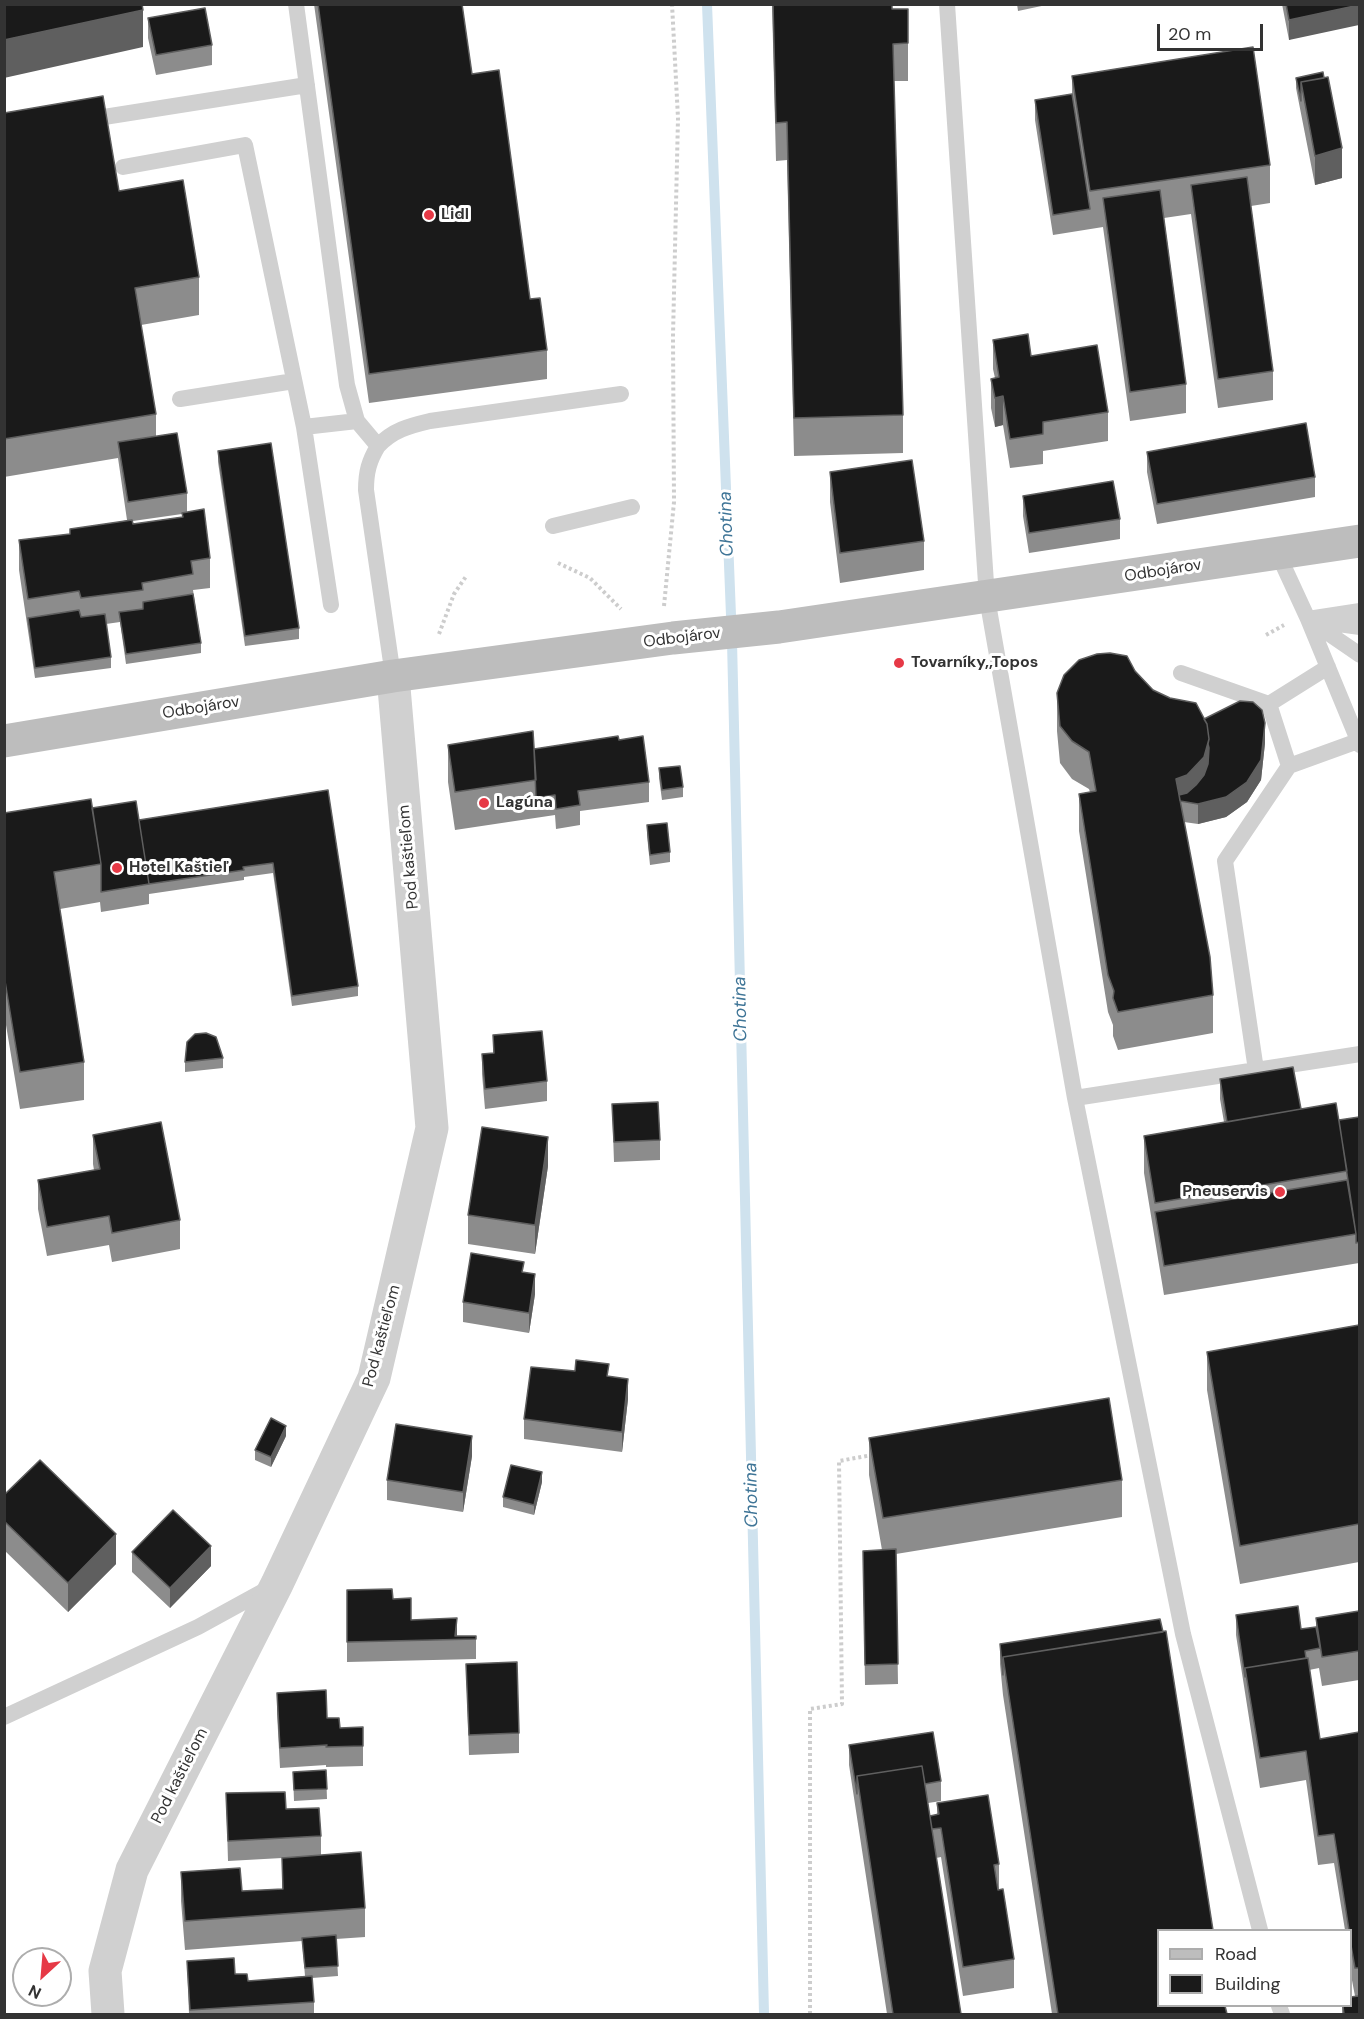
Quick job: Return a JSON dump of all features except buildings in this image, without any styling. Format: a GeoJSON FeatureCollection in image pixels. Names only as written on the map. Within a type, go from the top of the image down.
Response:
{"type":"FeatureCollection","features":[{"type":"Feature","properties":{"kind":"main road","name":"Odbojárov"},"geometry":{"type":"LineString","coordinates":[[4,741],[393,676],[987,598],[1359,541]]}},
{"type":"Feature","properties":{"kind":"street","name":"Pod kaštieľom"},"geometry":{"type":"LineString","coordinates":[[108,2014],[105,1971],[132,1870],[277,1584],[374,1378],[432,1128],[393,676]]}},
{"type":"Feature","properties":{"kind":"lane"},"geometry":{"type":"LineString","coordinates":[[296,4],[347,384],[357,421],[378,446]]}},
{"type":"Feature","properties":{"kind":"lane"},"geometry":{"type":"LineString","coordinates":[[947,4],[987,598],[1075,1098],[1183,1634],[1260,1929]]}},
{"type":"Feature","properties":{"kind":"lane"},"geometry":{"type":"LineString","coordinates":[[74,122],[307,85]]}},
{"type":"Feature","properties":{"kind":"lane"},"geometry":{"type":"LineString","coordinates":[[123,167],[244,145],[304,427],[331,605]]}},
{"type":"Feature","properties":{"kind":"lane"},"geometry":{"type":"LineString","coordinates":[[180,399],[294,381]]}},
{"type":"Feature","properties":{"kind":"lane"},"geometry":{"type":"LineString","coordinates":[[393,676],[366,490],[366,473],[370,459],[378,446],[385,438],[402,427],[430,421],[621,394]]}},
{"type":"Feature","properties":{"kind":"lane"},"geometry":{"type":"LineString","coordinates":[[304,427],[357,421]]}},
{"type":"Feature","properties":{"kind":"lane"},"geometry":{"type":"LineString","coordinates":[[553,526],[632,507]]}},
{"type":"Feature","properties":{"kind":"lane"},"geometry":{"type":"LineString","coordinates":[[1256,1070],[1225,861],[1289,766],[1359,743],[1308,619],[1278,554]]}},
{"type":"Feature","properties":{"kind":"lane"},"geometry":{"type":"LineString","coordinates":[[1308,619],[1359,611]]}},
{"type":"Feature","properties":{"kind":"lane"},"geometry":{"type":"LineString","coordinates":[[1308,619],[1359,627]]}},
{"type":"Feature","properties":{"kind":"lane"},"geometry":{"type":"LineString","coordinates":[[1308,619],[1359,640]]}},
{"type":"Feature","properties":{"kind":"lane"},"geometry":{"type":"LineString","coordinates":[[1308,619],[1359,655]]}},
{"type":"Feature","properties":{"kind":"lane"},"geometry":{"type":"LineString","coordinates":[[1269,704],[1328,667]]}},
{"type":"Feature","properties":{"kind":"lane"},"geometry":{"type":"LineString","coordinates":[[1181,673],[1269,704]]}},
{"type":"Feature","properties":{"kind":"lane"},"geometry":{"type":"LineString","coordinates":[[1269,704],[1289,766]]}},
{"type":"Feature","properties":{"kind":"lane"},"geometry":{"type":"LineString","coordinates":[[1075,1098],[1359,1054]]}},
{"type":"Feature","properties":{"kind":"lane"},"geometry":{"type":"LineString","coordinates":[[4,1717],[198,1627],[277,1584]]}},
{"type":"Feature","properties":{"kind":"path"},"geometry":{"type":"LineString","coordinates":[[672,4],[678,118],[673,336],[674,502],[664,616],[673,639]]}},
{"type":"Feature","properties":{"kind":"path"},"geometry":{"type":"LineString","coordinates":[[558,563],[590,578],[622,610]]}},
{"type":"Feature","properties":{"kind":"path"},"geometry":{"type":"LineString","coordinates":[[439,634],[454,594],[467,575]]}},
{"type":"Feature","properties":{"kind":"path"},"geometry":{"type":"LineString","coordinates":[[810,2014],[810,1709],[842,1704],[839,1461],[874,1455]]}},
{"type":"Feature","properties":{"kind":"waterway","name":"Chotina"},"geometry":{"type":"LineString","coordinates":[[707,4],[732,641],[764,2014]]}},
{"type":"Feature","properties":{"kind":"place","name":"Lidl"},"geometry":{"type":"Point","coordinates":[429,215]}},
{"type":"Feature","properties":{"kind":"place","name":"Tovarníky,,Topos"},"geometry":{"type":"Point","coordinates":[899,663]}},
{"type":"Feature","properties":{"kind":"place","name":"Lagúna"},"geometry":{"type":"Point","coordinates":[484,803]}},
{"type":"Feature","properties":{"kind":"place","name":"Hotel Kaštieľ"},"geometry":{"type":"Point","coordinates":[117,868]}},
{"type":"Feature","properties":{"kind":"place","name":"Pneuservis"},"geometry":{"type":"Point","coordinates":[1280,1192]}}]}
